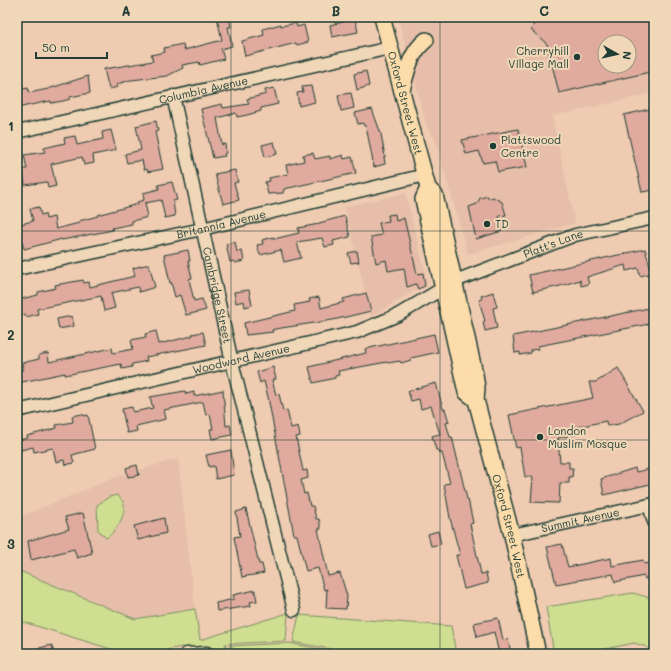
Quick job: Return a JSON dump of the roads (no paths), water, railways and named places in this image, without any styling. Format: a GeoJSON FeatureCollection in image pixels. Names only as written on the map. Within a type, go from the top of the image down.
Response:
{"type":"FeatureCollection","features":[{"type":"Feature","properties":{"kind":"main road","name":"Oxford Street West"},"geometry":{"type":"LineString","coordinates":[[382,17],[426,182],[435,195],[449,284],[475,374],[477,388],[476,400],[512,535],[538,654]]}},
{"type":"Feature","properties":{"kind":"main road"},"geometry":{"type":"LineString","coordinates":[[402,90],[413,54],[426,40]]}},
{"type":"Feature","properties":{"kind":"street","name":"Columbia Avenue"},"geometry":{"type":"LineString","coordinates":[[17,132],[390,48]]}},
{"type":"Feature","properties":{"kind":"street","name":"Cambridge Street"},"geometry":{"type":"LineString","coordinates":[[173,96],[232,362],[294,610]]}},
{"type":"Feature","properties":{"kind":"street","name":"Britannia Avenue"},"geometry":{"type":"LineString","coordinates":[[17,269],[426,182]]}},
{"type":"Feature","properties":{"kind":"street","name":"Platt's Lane"},"geometry":{"type":"LineString","coordinates":[[449,284],[575,235],[654,218]]}},
{"type":"Feature","properties":{"kind":"street","name":"Woodward Avenue"},"geometry":{"type":"LineString","coordinates":[[17,411],[357,332],[398,315],[449,284]]}},
{"type":"Feature","properties":{"kind":"street","name":"Summit Avenue"},"geometry":{"type":"LineString","coordinates":[[512,535],[651,504],[654,522]]}},
{"type":"Feature","properties":{"kind":"street"},"geometry":{"type":"LineString","coordinates":[[186,654],[207,654]]}},
{"type":"Feature","properties":{"kind":"place","name":"Cherryhill Village Mall"},"geometry":{"type":"Point","coordinates":[577,57]}},
{"type":"Feature","properties":{"kind":"place","name":"Plattswood Centre"},"geometry":{"type":"Point","coordinates":[493,146]}},
{"type":"Feature","properties":{"kind":"place","name":"TD"},"geometry":{"type":"Point","coordinates":[487,224]}},
{"type":"Feature","properties":{"kind":"place","name":"London Muslim Mosque"},"geometry":{"type":"Point","coordinates":[540,437]}}]}
